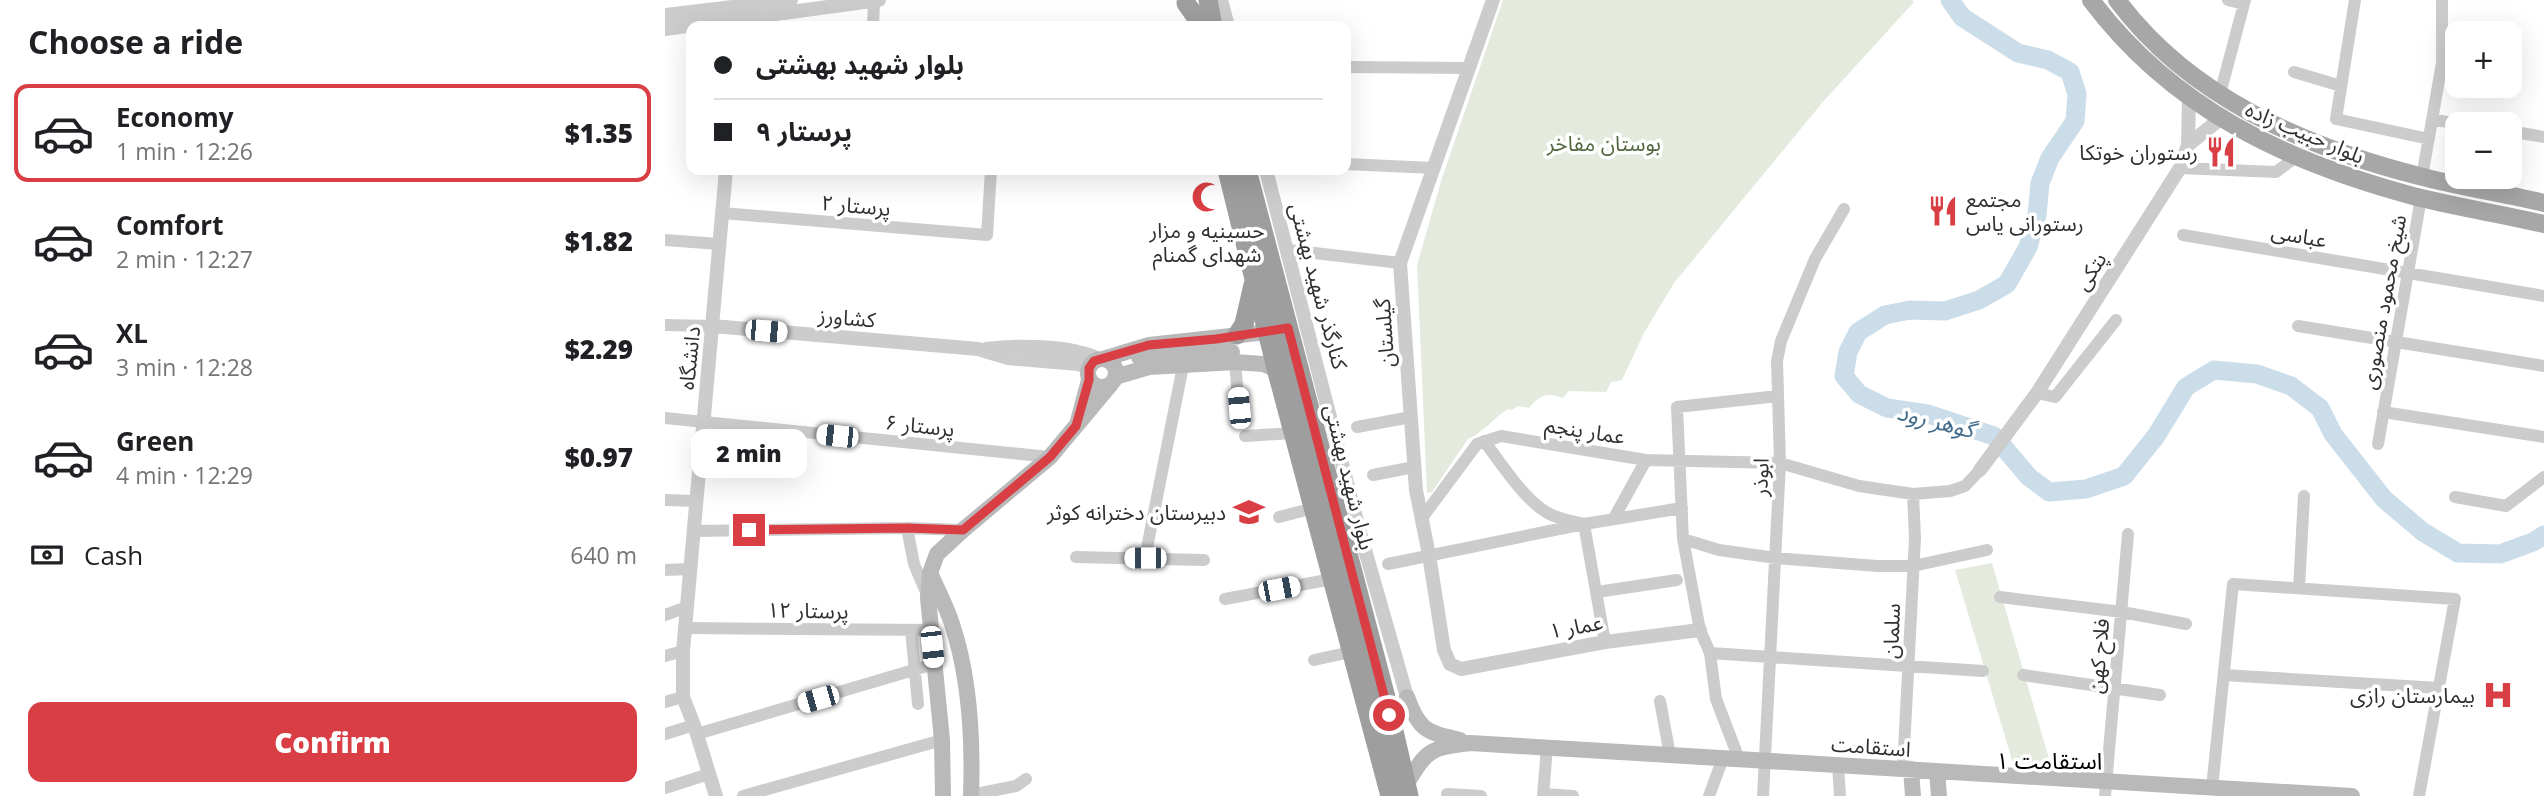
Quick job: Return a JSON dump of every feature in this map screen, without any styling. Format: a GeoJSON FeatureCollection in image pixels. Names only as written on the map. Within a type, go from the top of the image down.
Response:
{"type":"FeatureCollection","features":[{"type":"Feature","properties":{"kind":"highway"},"geometry":{"type":"LineString","coordinates":[[1208,0],[1212,21]]}},
{"type":"Feature","properties":{"kind":"highway"},"geometry":{"type":"LineString","coordinates":[[1185,1],[1190,21]]}},
{"type":"Feature","properties":{"kind":"highway"},"geometry":{"type":"LineString","coordinates":[[1185,1],[1199,21]]}},
{"type":"Feature","properties":{"kind":"highway","name":"بلوار شهید بهشتی"},"geometry":{"type":"LineString","coordinates":[[1228,175],[1351,652],[1401,793]]}},
{"type":"Feature","properties":{"kind":"highway"},"geometry":{"type":"LineString","coordinates":[[1238,175],[1396,783],[1401,793]]}},
{"type":"Feature","properties":{"kind":"highway","name":"بلوار شهید بهشتی"},"geometry":{"type":"LineString","coordinates":[[1248,175],[1348,558],[1362,575],[1401,793]]}},
{"type":"Feature","properties":{"kind":"highway"},"geometry":{"type":"LineString","coordinates":[[1237,335],[1247,315],[1254,277]]}},
{"type":"Feature","properties":{"kind":"highway"},"geometry":{"type":"LineString","coordinates":[[1267,332],[1288,328]]}},
{"type":"Feature","properties":{"kind":"highway"},"geometry":{"type":"LineString","coordinates":[[1320,531],[1333,540],[1337,538],[1339,526]]}},
{"type":"Feature","properties":{"kind":"highway"},"geometry":{"type":"LineString","coordinates":[[1330,572],[1328,555],[1334,547],[1343,550],[1348,558]]}},
{"type":"Feature","properties":{"kind":"main road","name":"بلوار حبیب زاده"},"geometry":{"type":"LineString","coordinates":[[2091,0],[2112,27],[2149,64],[2189,97],[2220,119],[2278,150],[2374,185],[2421,198],[2538,222]]}},
{"type":"Feature","properties":{"kind":"main road","name":"بلوار حبیب زاده"},"geometry":{"type":"LineString","coordinates":[[2117,0],[2162,49],[2220,94],[2242,109],[2286,131],[2344,154],[2422,177],[2540,202]]}},
{"type":"Feature","properties":{"kind":"main road"},"geometry":{"type":"LineString","coordinates":[[2477,209],[2487,201],[2482,190]]}},
{"type":"Feature","properties":{"kind":"main road"},"geometry":{"type":"LineString","coordinates":[[2538,222],[2526,214],[2525,208],[2529,203],[2540,202]]}},
{"type":"Feature","properties":{"kind":"main road"},"geometry":{"type":"LineString","coordinates":[[943,796],[942,740],[928,598],[930,573],[937,554],[1050,457],[1076,426],[1103,371],[1149,345],[1267,332]]}},
{"type":"Feature","properties":{"kind":"main road"},"geometry":{"type":"LineString","coordinates":[[1076,426],[1103,371],[1147,355],[1246,352],[1251,353],[1258,363]]}},
{"type":"Feature","properties":{"kind":"main road"},"geometry":{"type":"LineString","coordinates":[[1103,371],[1235,362],[1258,363],[1277,370]]}},
{"type":"Feature","properties":{"kind":"main road"},"geometry":{"type":"LineString","coordinates":[[930,573],[952,623],[964,668],[970,733],[971,795]]}},
{"type":"Feature","properties":{"kind":"main road"},"geometry":{"type":"LineString","coordinates":[[1407,697],[1420,726],[1432,734],[1470,743]]}},
{"type":"Feature","properties":{"kind":"main road","name":"استقامت"},"geometry":{"type":"LineString","coordinates":[[1401,793],[1418,766],[1434,749],[1470,743],[1937,771],[2106,789],[2179,791],[2212,788],[2350,796]]}},
{"type":"Feature","properties":{"kind":"main road"},"geometry":{"type":"LineString","coordinates":[[1907,769],[1913,796]]}},
{"type":"Feature","properties":{"kind":"main road"},"geometry":{"type":"LineString","coordinates":[[1937,771],[1939,796]]}},
{"type":"Feature","properties":{"kind":"street"},"geometry":{"type":"LineString","coordinates":[[714,21],[739,17],[791,0]]}},
{"type":"Feature","properties":{"kind":"street"},"geometry":{"type":"LineString","coordinates":[[665,15],[776,20],[876,0],[874,21]]}},
{"type":"Feature","properties":{"kind":"street"},"geometry":{"type":"LineString","coordinates":[[1221,0],[1227,21]]}},
{"type":"Feature","properties":{"kind":"street","name":"گیلستان"},"geometry":{"type":"LineString","coordinates":[[1461,669],[1450,664],[1444,650],[1414,467],[1400,263],[1493,0]]}},
{"type":"Feature","properties":{"kind":"street"},"geometry":{"type":"LineString","coordinates":[[2220,94],[2244,2],[2228,0]]}},
{"type":"Feature","properties":{"kind":"street"},"geometry":{"type":"LineString","coordinates":[[2355,0],[2336,119],[2429,139]]}},
{"type":"Feature","properties":{"kind":"street"},"geometry":{"type":"LineString","coordinates":[[2422,177],[2442,63],[2442,0]]}},
{"type":"Feature","properties":{"kind":"street"},"geometry":{"type":"LineString","coordinates":[[665,29],[686,26]]}},
{"type":"Feature","properties":{"kind":"street"},"geometry":{"type":"LineString","coordinates":[[1351,67],[1469,68]]}},
{"type":"Feature","properties":{"kind":"street"},"geometry":{"type":"LineString","coordinates":[[2294,72],[2341,86]]}},
{"type":"Feature","properties":{"kind":"street"},"geometry":{"type":"LineString","coordinates":[[2188,145],[2189,97]]}},
{"type":"Feature","properties":{"kind":"street"},"geometry":{"type":"LineString","coordinates":[[2188,145],[2220,119]]}},
{"type":"Feature","properties":{"kind":"street"},"geometry":{"type":"LineString","coordinates":[[2433,120],[2445,122]]}},
{"type":"Feature","properties":{"kind":"street"},"geometry":{"type":"LineString","coordinates":[[2522,133],[2544,136]]}},
{"type":"Feature","properties":{"kind":"street","name":"پتکی"},"geometry":{"type":"LineString","coordinates":[[1979,470],[2037,393],[2180,168],[2188,145]]}},
{"type":"Feature","properties":{"kind":"street"},"geometry":{"type":"LineString","coordinates":[[2180,168],[2276,172],[2296,157]]}},
{"type":"Feature","properties":{"kind":"street"},"geometry":{"type":"LineString","coordinates":[[1351,164],[1433,168]]}},
{"type":"Feature","properties":{"kind":"street","name":"دانشگاه"},"geometry":{"type":"LineString","coordinates":[[716,796],[683,698],[683,651],[726,175]]}},
{"type":"Feature","properties":{"kind":"street","name":"پرستار ۲"},"geometry":{"type":"LineString","coordinates":[[722,213],[987,235],[991,175]]}},
{"type":"Feature","properties":{"kind":"street","name":"کنارگذر شهید بهشتی"},"geometry":{"type":"LineString","coordinates":[[1267,175],[1289,250],[1362,575],[1407,697]]}},
{"type":"Feature","properties":{"kind":"street","name":"شیخ محمود منصوری"},"geometry":{"type":"LineString","coordinates":[[2378,444],[2421,198]]}},
{"type":"Feature","properties":{"kind":"street","name":"ابوذر"},"geometry":{"type":"LineString","coordinates":[[1763,796],[1780,463],[1777,361],[1781,341],[1815,259],[1844,209]]}},
{"type":"Feature","properties":{"kind":"street","name":"عباسی"},"geometry":{"type":"LineString","coordinates":[[2183,234],[2544,296]]}},
{"type":"Feature","properties":{"kind":"street"},"geometry":{"type":"LineString","coordinates":[[665,240],[719,244]]}},
{"type":"Feature","properties":{"kind":"street"},"geometry":{"type":"LineString","coordinates":[[1289,250],[1400,263]]}},
{"type":"Feature","properties":{"kind":"street"},"geometry":{"type":"LineString","coordinates":[[2037,393],[2055,397],[2116,320]]}},
{"type":"Feature","properties":{"kind":"street"},"geometry":{"type":"LineString","coordinates":[[665,325],[713,327]]}},
{"type":"Feature","properties":{"kind":"street"},"geometry":{"type":"LineString","coordinates":[[2298,326],[2544,366]]}},
{"type":"Feature","properties":{"kind":"street","name":"کشاورز"},"geometry":{"type":"LineString","coordinates":[[713,327],[978,349],[1023,347],[1075,352],[1103,371]]}},
{"type":"Feature","properties":{"kind":"street"},"geometry":{"type":"LineString","coordinates":[[1235,362],[1239,408]]}},
{"type":"Feature","properties":{"kind":"street"},"geometry":{"type":"LineString","coordinates":[[1145,558],[1183,366]]}},
{"type":"Feature","properties":{"kind":"street"},"geometry":{"type":"LineString","coordinates":[[1709,796],[1731,758],[1716,699],[1710,653],[1700,630],[1683,539],[1677,407],[1778,396]]}},
{"type":"Feature","properties":{"kind":"street","name":"شیخ محمود منصوری"},"geometry":{"type":"LineString","coordinates":[[2383,412],[2544,437]]}},
{"type":"Feature","properties":{"kind":"street"},"geometry":{"type":"LineString","coordinates":[[1357,427],[1411,417]]}},
{"type":"Feature","properties":{"kind":"street","name":"پرستار ۶"},"geometry":{"type":"LineString","coordinates":[[665,418],[1050,457]]}},
{"type":"Feature","properties":{"kind":"street"},"geometry":{"type":"LineString","coordinates":[[1245,436],[1293,433]]}},
{"type":"Feature","properties":{"kind":"street","name":"عمار پنجم"},"geometry":{"type":"LineString","coordinates":[[1483,441],[1501,436],[1646,460],[1780,463],[1859,486],[1913,494]]}},
{"type":"Feature","properties":{"kind":"street"},"geometry":{"type":"LineString","coordinates":[[1422,519],[1477,444],[1483,441],[1529,497],[1547,513],[1584,524]]}},
{"type":"Feature","properties":{"kind":"street"},"geometry":{"type":"LineString","coordinates":[[1614,518],[1646,460]]}},
{"type":"Feature","properties":{"kind":"street"},"geometry":{"type":"LineString","coordinates":[[1373,475],[1414,467]]}},
{"type":"Feature","properties":{"kind":"street"},"geometry":{"type":"LineString","coordinates":[[1913,494],[1950,491],[1965,486],[1979,470]]}},
{"type":"Feature","properties":{"kind":"street"},"geometry":{"type":"LineString","coordinates":[[2455,497],[2506,506],[2544,477]]}},
{"type":"Feature","properties":{"kind":"street","name":"سلمان"},"geometry":{"type":"LineString","coordinates":[[1907,769],[1913,494]]}},
{"type":"Feature","properties":{"kind":"street"},"geometry":{"type":"LineString","coordinates":[[2299,588],[2304,496]]}},
{"type":"Feature","properties":{"kind":"street"},"geometry":{"type":"LineString","coordinates":[[665,500],[697,501]]}},
{"type":"Feature","properties":{"kind":"street"},"geometry":{"type":"LineString","coordinates":[[1279,517],[1314,508]]}},
{"type":"Feature","properties":{"kind":"street"},"geometry":{"type":"LineString","coordinates":[[1388,564],[1614,518],[1682,508]]}},
{"type":"Feature","properties":{"kind":"street"},"geometry":{"type":"LineString","coordinates":[[1584,524],[1605,642]]}},
{"type":"Feature","properties":{"kind":"street"},"geometry":{"type":"LineString","coordinates":[[907,528],[914,564],[928,598]]}},
{"type":"Feature","properties":{"kind":"street"},"geometry":{"type":"LineString","coordinates":[[694,531],[907,528],[963,530]]}},
{"type":"Feature","properties":{"kind":"street","name":"فلاح کهن"},"geometry":{"type":"LineString","coordinates":[[2106,789],[2128,534]]}},
{"type":"Feature","properties":{"kind":"street"},"geometry":{"type":"LineString","coordinates":[[1683,539],[1719,550],[1776,558],[1877,566],[1913,566],[1987,550]]}},
{"type":"Feature","properties":{"kind":"street"},"geometry":{"type":"LineString","coordinates":[[1076,557],[1204,560]]}},
{"type":"Feature","properties":{"kind":"street"},"geometry":{"type":"LineString","coordinates":[[665,570],[691,569]]}},
{"type":"Feature","properties":{"kind":"street"},"geometry":{"type":"LineString","coordinates":[[1225,599],[1330,572]]}},
{"type":"Feature","properties":{"kind":"street"},"geometry":{"type":"LineString","coordinates":[[1597,592],[1677,580]]}},
{"type":"Feature","properties":{"kind":"street"},"geometry":{"type":"LineString","coordinates":[[2212,788],[2233,584],[2455,598],[2419,796]]}},
{"type":"Feature","properties":{"kind":"street"},"geometry":{"type":"LineString","coordinates":[[2000,597],[2122,612],[2186,624]]}},
{"type":"Feature","properties":{"kind":"street"},"geometry":{"type":"LineString","coordinates":[[665,615],[687,607]]}},
{"type":"Feature","properties":{"kind":"street","name":"پرستار ۱۲"},"geometry":{"type":"LineString","coordinates":[[685,628],[930,630]]}},
{"type":"Feature","properties":{"kind":"street"},"geometry":{"type":"LineString","coordinates":[[911,630],[918,704]]}},
{"type":"Feature","properties":{"kind":"street","name":"عمار ۱"},"geometry":{"type":"LineString","coordinates":[[1461,669],[1605,642],[1700,630]]}},
{"type":"Feature","properties":{"kind":"street"},"geometry":{"type":"LineString","coordinates":[[665,656],[683,651]]}},
{"type":"Feature","properties":{"kind":"street"},"geometry":{"type":"LineString","coordinates":[[1314,660],[1351,652]]}},
{"type":"Feature","properties":{"kind":"street"},"geometry":{"type":"LineString","coordinates":[[1710,653],[1983,671]]}},
{"type":"Feature","properties":{"kind":"street"},"geometry":{"type":"LineString","coordinates":[[1376,662],[1407,697]]}},
{"type":"Feature","properties":{"kind":"street"},"geometry":{"type":"LineString","coordinates":[[665,734],[695,729],[915,672],[934,664]]}},
{"type":"Feature","properties":{"kind":"street"},"geometry":{"type":"LineString","coordinates":[[2023,675],[2160,695]]}},
{"type":"Feature","properties":{"kind":"street"},"geometry":{"type":"LineString","coordinates":[[2224,675],[2438,688]]}},
{"type":"Feature","properties":{"kind":"street"},"geometry":{"type":"LineString","coordinates":[[665,702],[683,698]]}},
{"type":"Feature","properties":{"kind":"street"},"geometry":{"type":"LineString","coordinates":[[1660,701],[1670,755]]}},
{"type":"Feature","properties":{"kind":"street"},"geometry":{"type":"LineString","coordinates":[[743,796],[942,740]]}},
{"type":"Feature","properties":{"kind":"street"},"geometry":{"type":"LineString","coordinates":[[1546,747],[1543,795],[1573,796]]}},
{"type":"Feature","properties":{"kind":"street"},"geometry":{"type":"LineString","coordinates":[[1838,765],[1840,796]]}},
{"type":"Feature","properties":{"kind":"street"},"geometry":{"type":"LineString","coordinates":[[665,788],[709,774]]}},
{"type":"Feature","properties":{"kind":"street"},"geometry":{"type":"LineString","coordinates":[[971,795],[1016,786],[1026,779]]}},
{"type":"Feature","properties":{"kind":"street"},"geometry":{"type":"LineString","coordinates":[[1447,794],[1481,796]]}},
{"type":"Feature","properties":{"kind":"green space","name":"بوستان مفاخر"},"geometry":{"type":"Polygon","coordinates":[[[1503,0],[1914,2],[1822,103],[1674,283],[1644,333],[1622,380],[1611,382],[1606,392],[1569,391],[1563,398],[1544,396],[1529,408],[1518,406],[1512,410],[1508,409],[1468,439],[1432,492],[1427,493],[1417,265],[1442,178],[1503,0]]]}},
{"type":"Feature","properties":{"kind":"green space"},"geometry":{"type":"Polygon","coordinates":[[[1992,563],[2052,769],[2015,770],[1955,570],[1992,563]]]}},
{"type":"Feature","properties":{"kind":"waterway","name":"گوهر رود"},"geometry":{"type":"LineString","coordinates":[[1950,0],[1962,17],[2018,53],[2048,60],[2070,72],[2077,94],[2075,121],[2050,158],[2040,183],[2037,215],[2028,247],[2007,284],[1979,300],[1945,311],[1910,310],[1885,315],[1858,332],[1848,352],[1844,376],[1859,394],[1887,408],[1928,414],[1994,436],[2029,477],[2049,492],[2086,489],[2124,476],[2156,436],[2186,387],[2214,370],[2257,374],[2291,386],[2320,408],[2333,434],[2384,499],[2423,532],[2458,553],[2500,554],[2544,535]]}},
{"type":"Feature","properties":{"kind":"place","name":"رستوران خوتکا"},"geometry":{"type":"Point","coordinates":[2221,152]}},
{"type":"Feature","properties":{"kind":"place","name":"حسینیه و مزار شهدای گمنام"},"geometry":{"type":"Point","coordinates":[1207,197]}},
{"type":"Feature","properties":{"kind":"place","name":"مجتمع رستورانی یاس"},"geometry":{"type":"Point","coordinates":[1943,211]}},
{"type":"Feature","properties":{"kind":"place","name":"دبیرستان دخترانه کوثر"},"geometry":{"type":"Point","coordinates":[1249,512]}},
{"type":"Feature","properties":{"kind":"place","name":"بیمارستان رازی"},"geometry":{"type":"Point","coordinates":[2498,695]}},
{"type":"Feature","properties":{"kind":"district","name":"استقامت ۱"},"geometry":{"type":"Point","coordinates":[2049,760]}},
{"type":"Feature","properties":{"kind":"route"},"geometry":{"type":"LineString","coordinates":[[749,530],[963,530],[1050,457],[1076,426],[1089,380],[1087,372],[1094,361],[1149,345],[1216,339],[1288,328],[1389,715]]}}]}
